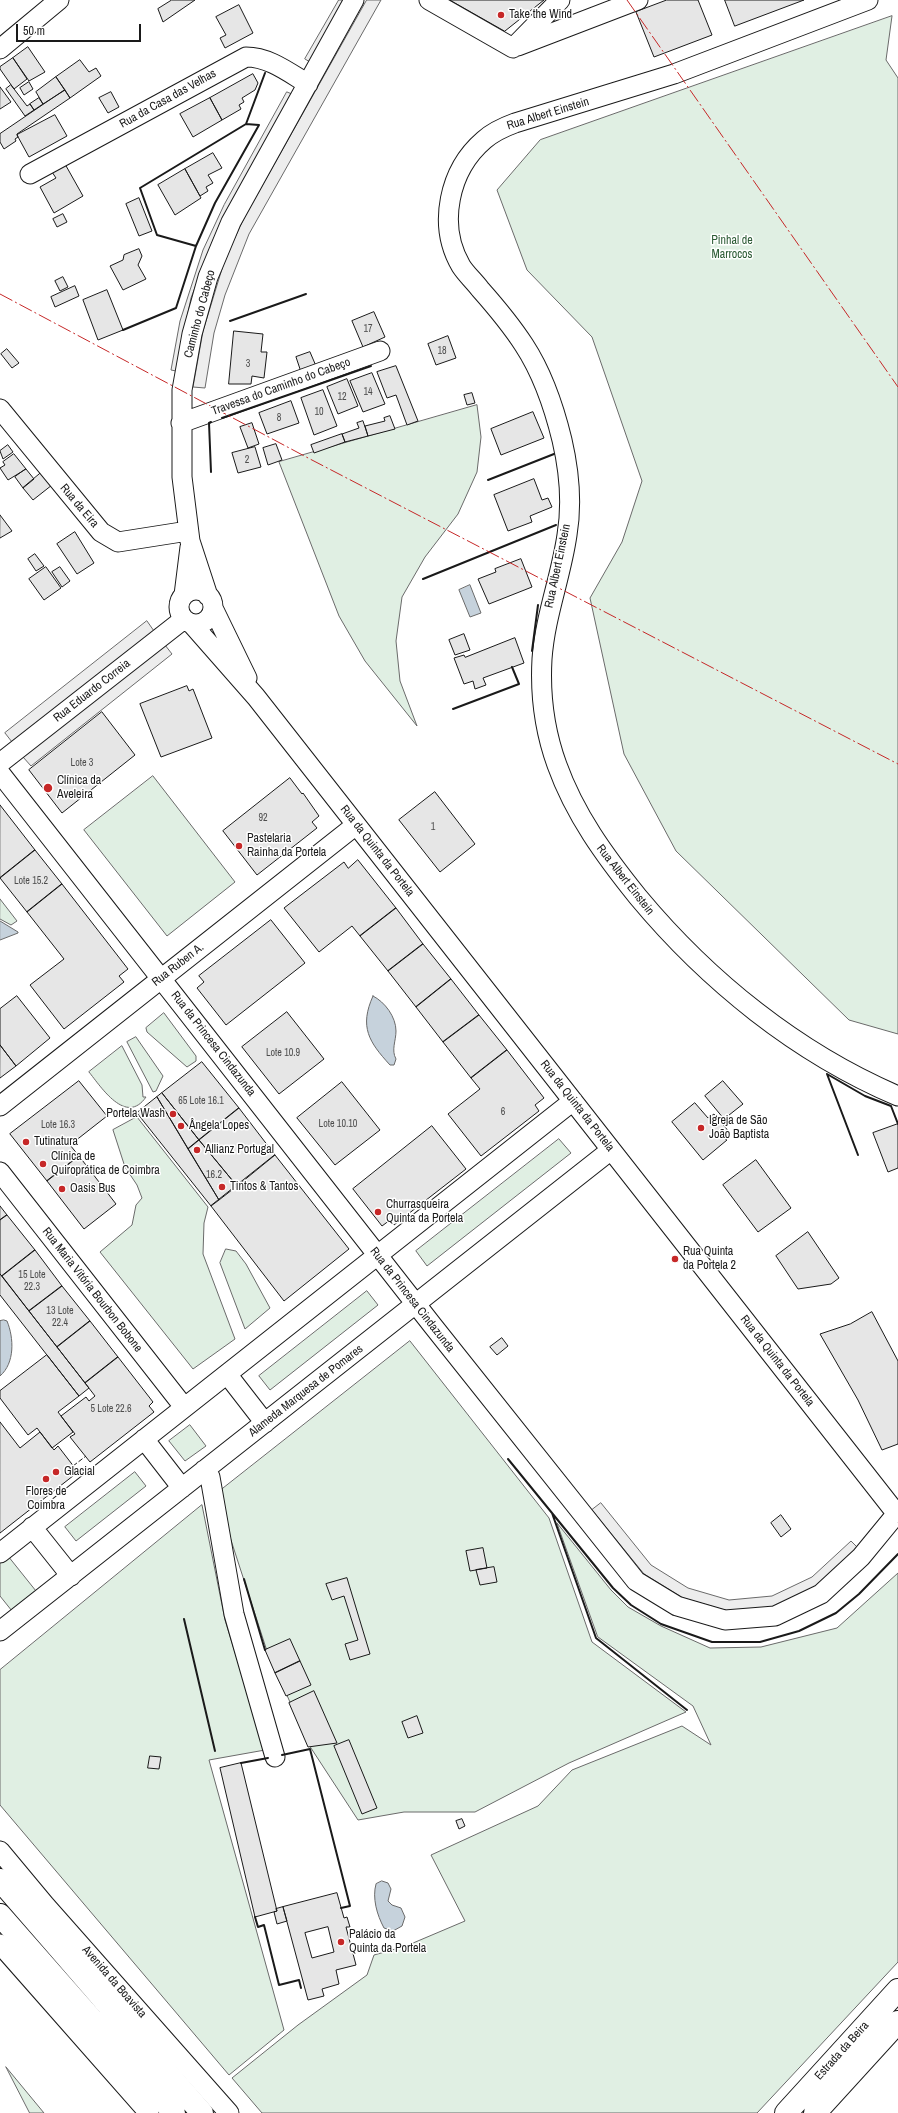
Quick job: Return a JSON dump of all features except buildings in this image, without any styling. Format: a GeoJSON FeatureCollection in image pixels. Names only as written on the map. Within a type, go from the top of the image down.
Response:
{"type":"FeatureCollection","features":[{"type":"Feature","properties":{"kind":"main road","name":"Avenida da Boavista"},"geometry":{"type":"LineString","coordinates":[[0,1880],[202,2113]]}},
{"type":"Feature","properties":{"kind":"main road"},"geometry":{"type":"LineString","coordinates":[[0,1915],[174,2113]]}},
{"type":"Feature","properties":{"kind":"main road","name":"Estrada da Beira"},"geometry":{"type":"LineString","coordinates":[[786,2113],[898,1990]]}},
{"type":"Feature","properties":{"kind":"main road","name":"Estrada da Beira"},"geometry":{"type":"LineString","coordinates":[[814,2113],[898,2022]]}},
{"type":"Feature","properties":{"kind":"street"},"geometry":{"type":"LineString","coordinates":[[0,49],[59,0]]}},
{"type":"Feature","properties":{"kind":"street","name":"Caminho do Cabeço"},"geometry":{"type":"LineString","coordinates":[[210,602],[189,536],[182,477],[182,390],[192,334],[208,276],[231,222],[354,0]]}},
{"type":"Feature","properties":{"kind":"street"},"geometry":{"type":"LineString","coordinates":[[429,0],[513,48]]}},
{"type":"Feature","properties":{"kind":"street"},"geometry":{"type":"LineString","coordinates":[[513,48],[560,0]]}},
{"type":"Feature","properties":{"kind":"street"},"geometry":{"type":"LineString","coordinates":[[513,48],[638,0]]}},
{"type":"Feature","properties":{"kind":"street","name":"Rua Albert Einstein"},"geometry":{"type":"LineString","coordinates":[[868,0],[674,74],[515,123],[499,130],[485,139],[462,164],[454,183],[450,201],[448,222],[451,240],[462,267],[526,347],[540,374],[553,405],[563,443],[568,479],[567,535],[548,614],[542,658],[542,692],[546,724],[556,762],[578,812],[606,859],[667,932],[711,975],[746,1004],[815,1052],[846,1072],[898,1096]]}},
{"type":"Feature","properties":{"kind":"street","name":"Rua da Casa das Velhas"},"geometry":{"type":"LineString","coordinates":[[30,174],[246,57],[257,57],[275,64],[308,84]]}},
{"type":"Feature","properties":{"kind":"street","name":"Travessa do Caminho do Cabeço"},"geometry":{"type":"LineString","coordinates":[[181,423],[380,351]]}},
{"type":"Feature","properties":{"kind":"street","name":"Rua da Eira"},"geometry":{"type":"LineString","coordinates":[[0,409],[101,532],[118,542],[189,536]]}},
{"type":"Feature","properties":{"kind":"street","name":"Caminho do Cabeço"},"geometry":{"type":"LineString","coordinates":[[184,595],[189,536]]}},
{"type":"Feature","properties":{"kind":"street"},"geometry":{"type":"LineString","coordinates":[[194,590],[204,592],[210,602],[212,614],[205,621],[196,624],[187,621],[179,609],[181,599],[184,595],[194,590]]}},
{"type":"Feature","properties":{"kind":"street","name":"Rua da Quinta da Portela"},"geometry":{"type":"LineString","coordinates":[[210,602],[256,697]]}},
{"type":"Feature","properties":{"kind":"street","name":"Rua da Quinta da Portela"},"geometry":{"type":"LineString","coordinates":[[187,621],[256,697],[897,1513]]}},
{"type":"Feature","properties":{"kind":"street","name":"Rua Eduardo Correia"},"geometry":{"type":"LineString","coordinates":[[0,763],[187,621]]}},
{"type":"Feature","properties":{"kind":"street","name":"Rua da Princesa Cindazunda"},"geometry":{"type":"LineString","coordinates":[[0,773],[416,1304],[636,1581],[678,1606],[725,1620],[775,1616],[821,1594],[861,1557],[897,1513]]}},
{"type":"Feature","properties":{"kind":"street","name":"Rua Ruben A."},"geometry":{"type":"LineString","coordinates":[[0,1106],[356,825]]}},
{"type":"Feature","properties":{"kind":"street"},"geometry":{"type":"LineString","coordinates":[[0,1553],[573,1101]]}},
{"type":"Feature","properties":{"kind":"street","name":"Alameda Marquesa de Pomares"},"geometry":{"type":"LineString","coordinates":[[0,1631],[611,1150]]}},
{"type":"Feature","properties":{"kind":"street","name":"Rua Maria Vitória Bourbon Bobone"},"geometry":{"type":"LineString","coordinates":[[0,1172],[184,1407]]}},
{"type":"Feature","properties":{"kind":"street"},"geometry":{"type":"LineString","coordinates":[[227,1374],[265,1423]]}},
{"type":"Feature","properties":{"kind":"street"},"geometry":{"type":"LineString","coordinates":[[144,1439],[182,1488]]}},
{"type":"Feature","properties":{"kind":"street"},"geometry":{"type":"LineString","coordinates":[[204,1470],[210,1477],[234,1614],[275,1756]]}},
{"type":"Feature","properties":{"kind":"street"},"geometry":{"type":"LineString","coordinates":[[32,1527],[71,1576]]}},
{"type":"Feature","properties":{"kind":"street","name":"Avenida da Boavista"},"geometry":{"type":"LineString","coordinates":[[0,1851],[229,2113]]}},
{"type":"Feature","properties":{"kind":"street"},"geometry":{"type":"LineString","coordinates":[[0,1944],[149,2113]]}},
{"type":"Feature","properties":{"kind":"green space","name":"Pinhal de Marrocos"},"geometry":{"type":"Polygon","coordinates":[[[892,16],[886,60],[898,78],[898,1034],[849,1020],[676,851],[624,754],[590,598],[622,542],[642,481],[592,337],[527,270],[497,190],[540,140],[892,16]]]}},
{"type":"Feature","properties":{"kind":"green space"},"geometry":{"type":"Polygon","coordinates":[[[477,405],[481,437],[477,472],[458,514],[425,557],[402,597],[396,641],[400,681],[417,726],[365,661],[339,616],[279,462],[477,405]]]}},
{"type":"Feature","properties":{"kind":"green space"},"geometry":{"type":"Polygon","coordinates":[[[153,776],[235,882],[167,936],[84,830],[153,776]]]}},
{"type":"Feature","properties":{"kind":"green space"},"geometry":{"type":"Polygon","coordinates":[[[0,899],[17,921],[11,925],[0,919],[0,899]]]}},
{"type":"Feature","properties":{"kind":"green space"},"geometry":{"type":"Polygon","coordinates":[[[164,1013],[196,1056],[196,1061],[187,1067],[147,1032],[146,1028],[164,1013]]]}},
{"type":"Feature","properties":{"kind":"green space"},"geometry":{"type":"Polygon","coordinates":[[[136,1037],[163,1076],[156,1091],[153,1092],[127,1042],[136,1037]]]}},
{"type":"Feature","properties":{"kind":"green space"},"geometry":{"type":"Polygon","coordinates":[[[122,1046],[142,1085],[143,1097],[146,1097],[138,1105],[130,1107],[122,1106],[114,1101],[89,1072],[122,1046]]]}},
{"type":"Feature","properties":{"kind":"green space"},"geometry":{"type":"Polygon","coordinates":[[[137,1117],[208,1207],[204,1223],[203,1254],[235,1339],[193,1369],[100,1252],[132,1225],[136,1205],[142,1198],[137,1185],[125,1167],[113,1130],[137,1117]]]}},
{"type":"Feature","properties":{"kind":"green space"},"geometry":{"type":"Polygon","coordinates":[[[559,1139],[571,1153],[427,1266],[416,1251],[559,1139]]]}},
{"type":"Feature","properties":{"kind":"green space"},"geometry":{"type":"Polygon","coordinates":[[[226,1249],[236,1251],[246,1264],[270,1308],[245,1329],[220,1263],[226,1249]]]}},
{"type":"Feature","properties":{"kind":"green space"},"geometry":{"type":"Polygon","coordinates":[[[367,1291],[378,1305],[270,1390],[259,1376],[367,1291]]]}},
{"type":"Feature","properties":{"kind":"green space"},"geometry":{"type":"Polygon","coordinates":[[[410,1341],[549,1518],[592,1642],[686,1712],[569,1763],[475,1812],[404,1812],[358,1820],[309,1745],[266,1648],[216,1494],[410,1341]]]}},
{"type":"Feature","properties":{"kind":"green space"},"geometry":{"type":"Polygon","coordinates":[[[190,1425],[206,1446],[185,1461],[169,1441],[190,1425]]]}},
{"type":"Feature","properties":{"kind":"green space"},"geometry":{"type":"Polygon","coordinates":[[[135,1472],[146,1486],[76,1541],[65,1527],[135,1472]]]}},
{"type":"Feature","properties":{"kind":"green space"},"geometry":{"type":"Polygon","coordinates":[[[202,1505],[225,1620],[265,1750],[209,1760],[284,2030],[229,2075],[0,1805],[0,1670],[202,1505]]]}},
{"type":"Feature","properties":{"kind":"green space"},"geometry":{"type":"Polygon","coordinates":[[[557,1523],[611,1590],[628,1607],[661,1626],[710,1648],[761,1647],[837,1628],[898,1573],[898,1962],[757,2113],[262,2113],[232,2078],[298,2025],[367,1975],[374,1955],[406,1946],[465,1921],[431,1855],[538,1806],[572,1770],[682,1726],[711,1745],[693,1706],[598,1637],[557,1523]]]}},
{"type":"Feature","properties":{"kind":"green space"},"geometry":{"type":"Polygon","coordinates":[[[8,1556],[36,1591],[12,1611],[0,1596],[0,1563],[8,1556]]]}},
{"type":"Feature","properties":{"kind":"green space"},"geometry":{"type":"Polygon","coordinates":[[[6,2067],[44,2113],[30,2113],[6,2067]]]}},
{"type":"Feature","properties":{"kind":"shaded area"},"geometry":{"type":"Polygon","coordinates":[[[339,0],[345,0],[310,62],[305,59],[339,0]]]}},
{"type":"Feature","properties":{"kind":"shaded area"},"geometry":{"type":"Polygon","coordinates":[[[367,0],[381,0],[249,234],[225,295],[214,333],[205,388],[193,387],[203,331],[225,259],[244,218],[367,0]]]}},
{"type":"Feature","properties":{"kind":"shaded area"},"geometry":{"type":"Polygon","coordinates":[[[287,92],[292,94],[223,218],[213,240],[191,298],[176,371],[171,370],[180,321],[203,250],[224,205],[287,92]]]}},
{"type":"Feature","properties":{"kind":"shaded area"},"geometry":{"type":"Polygon","coordinates":[[[470,585],[481,613],[470,617],[459,590],[470,585]]]}},
{"type":"Feature","properties":{"kind":"shaded area"},"geometry":{"type":"Polygon","coordinates":[[[147,621],[154,631],[12,742],[5,733],[147,621]]]}},
{"type":"Feature","properties":{"kind":"shaded area"},"geometry":{"type":"Polygon","coordinates":[[[165,645],[172,654],[31,766],[23,757],[165,645]]]}},
{"type":"Feature","properties":{"kind":"shaded area"},"geometry":{"type":"Polygon","coordinates":[[[0,921],[18,932],[18,933],[0,940],[0,921]]]}},
{"type":"Feature","properties":{"kind":"shaded area"},"geometry":{"type":"Polygon","coordinates":[[[373,996],[386,1006],[392,1015],[396,1026],[394,1052],[396,1059],[394,1065],[390,1065],[383,1057],[368,1034],[367,1017],[373,996]]]}},
{"type":"Feature","properties":{"kind":"shaded area"},"geometry":{"type":"Polygon","coordinates":[[[0,1321],[7,1321],[11,1335],[12,1350],[11,1357],[5,1371],[0,1376],[0,1321]]]}},
{"type":"Feature","properties":{"kind":"shaded area"},"geometry":{"type":"Polygon","coordinates":[[[601,1503],[651,1565],[688,1588],[729,1600],[772,1596],[812,1577],[851,1541],[859,1549],[818,1587],[775,1607],[728,1611],[683,1598],[644,1574],[592,1510],[601,1503]]]}},
{"type":"Feature","properties":{"kind":"shaded area"},"geometry":{"type":"Polygon","coordinates":[[[382,1881],[388,1883],[391,1889],[388,1901],[392,1905],[401,1908],[405,1917],[402,1926],[393,1931],[384,1928],[379,1918],[376,1906],[376,1884],[382,1881]]]}},
{"type":"Feature","properties":{"kind":"fence"},"geometry":{"type":"LineString","coordinates":[[73,1466],[86,1456]]}},
{"type":"Feature","properties":{"kind":"wall"},"geometry":{"type":"LineString","coordinates":[[246,124],[265,73]]}},
{"type":"Feature","properties":{"kind":"wall"},"geometry":{"type":"LineString","coordinates":[[246,124],[259,125],[215,203],[196,246],[157,235],[140,188],[246,124]]}},
{"type":"Feature","properties":{"kind":"wall"},"geometry":{"type":"LineString","coordinates":[[123,330],[176,308],[196,246]]}},
{"type":"Feature","properties":{"kind":"wall"},"geometry":{"type":"LineString","coordinates":[[230,321],[306,294]]}},
{"type":"Feature","properties":{"kind":"wall"},"geometry":{"type":"LineString","coordinates":[[222,418],[371,366]]}},
{"type":"Feature","properties":{"kind":"wall"},"geometry":{"type":"LineString","coordinates":[[211,422],[209,423],[211,472]]}},
{"type":"Feature","properties":{"kind":"wall"},"geometry":{"type":"LineString","coordinates":[[488,480],[554,454]]}},
{"type":"Feature","properties":{"kind":"wall"},"geometry":{"type":"LineString","coordinates":[[423,579],[556,525]]}},
{"type":"Feature","properties":{"kind":"wall"},"geometry":{"type":"LineString","coordinates":[[532,651],[538,605]]}},
{"type":"Feature","properties":{"kind":"wall"},"geometry":{"type":"LineString","coordinates":[[453,709],[519,684],[512,667]]}},
{"type":"Feature","properties":{"kind":"wall"},"geometry":{"type":"LineString","coordinates":[[858,1155],[827,1074],[865,1096],[891,1106],[898,1124]]}},
{"type":"Feature","properties":{"kind":"wall"},"geometry":{"type":"LineString","coordinates":[[508,1459],[552,1513],[596,1638],[687,1710]]}},
{"type":"Feature","properties":{"kind":"wall"},"geometry":{"type":"LineString","coordinates":[[552,1513],[613,1588],[631,1605],[661,1624],[712,1642],[760,1642],[799,1631],[836,1613],[859,1594],[898,1554]]}},
{"type":"Feature","properties":{"kind":"wall"},"geometry":{"type":"LineString","coordinates":[[244,1579],[265,1650]]}},
{"type":"Feature","properties":{"kind":"wall"},"geometry":{"type":"LineString","coordinates":[[184,1619],[215,1751]]}},
{"type":"Feature","properties":{"kind":"wall"},"geometry":{"type":"LineString","coordinates":[[282,1755],[310,1749],[350,1906],[341,1908]]}},
{"type":"Feature","properties":{"kind":"wall"},"geometry":{"type":"LineString","coordinates":[[241,1763],[268,1758]]}},
{"type":"Feature","properties":{"kind":"wall"},"geometry":{"type":"LineString","coordinates":[[255,1917],[258,1927],[264,1925],[279,1985],[299,1980],[301,1988]]}},
{"type":"Feature","properties":{"kind":"power"},"geometry":{"type":"LineString","coordinates":[[627,0],[898,387]]}},
{"type":"Feature","properties":{"kind":"power"},"geometry":{"type":"LineString","coordinates":[[0,294],[310,459],[898,764]]}},
{"type":"Feature","properties":{"kind":"place","name":"Take the Wind"},"geometry":{"type":"Point","coordinates":[501,15]}},
{"type":"Feature","properties":{"kind":"place","name":"Clínica da Aveleira"},"geometry":{"type":"Point","coordinates":[48,788]}},
{"type":"Feature","properties":{"kind":"place","name":"Pastelaria Rainha da Portela"},"geometry":{"type":"Point","coordinates":[239,846]}},
{"type":"Feature","properties":{"kind":"place","name":"Portela Wash"},"geometry":{"type":"Point","coordinates":[173,1114]}},
{"type":"Feature","properties":{"kind":"place","name":"Ângela Lopes"},"geometry":{"type":"Point","coordinates":[181,1126]}},
{"type":"Feature","properties":{"kind":"place","name":"Igreja de São João Baptista"},"geometry":{"type":"Point","coordinates":[701,1128]}},
{"type":"Feature","properties":{"kind":"place","name":"Tutinatura"},"geometry":{"type":"Point","coordinates":[26,1142]}},
{"type":"Feature","properties":{"kind":"place","name":"Allianz Portugal"},"geometry":{"type":"Point","coordinates":[197,1150]}},
{"type":"Feature","properties":{"kind":"place","name":"Clínica de Quiroprática de Coimbra"},"geometry":{"type":"Point","coordinates":[43,1164]}},
{"type":"Feature","properties":{"kind":"place","name":"Tintos & Tantos"},"geometry":{"type":"Point","coordinates":[222,1187]}},
{"type":"Feature","properties":{"kind":"place","name":"Oasis Bus"},"geometry":{"type":"Point","coordinates":[62,1189]}},
{"type":"Feature","properties":{"kind":"place","name":"Churrasqueira Quinta da Portela"},"geometry":{"type":"Point","coordinates":[378,1212]}},
{"type":"Feature","properties":{"kind":"place","name":"Rua Quinta da Portela 2"},"geometry":{"type":"Point","coordinates":[675,1259]}},
{"type":"Feature","properties":{"kind":"place","name":"Glacial"},"geometry":{"type":"Point","coordinates":[56,1472]}},
{"type":"Feature","properties":{"kind":"place","name":"Flores de Coimbra"},"geometry":{"type":"Point","coordinates":[46,1479]}},
{"type":"Feature","properties":{"kind":"place","name":"Palácio da Quinta da Portela"},"geometry":{"type":"Point","coordinates":[341,1942]}}]}
